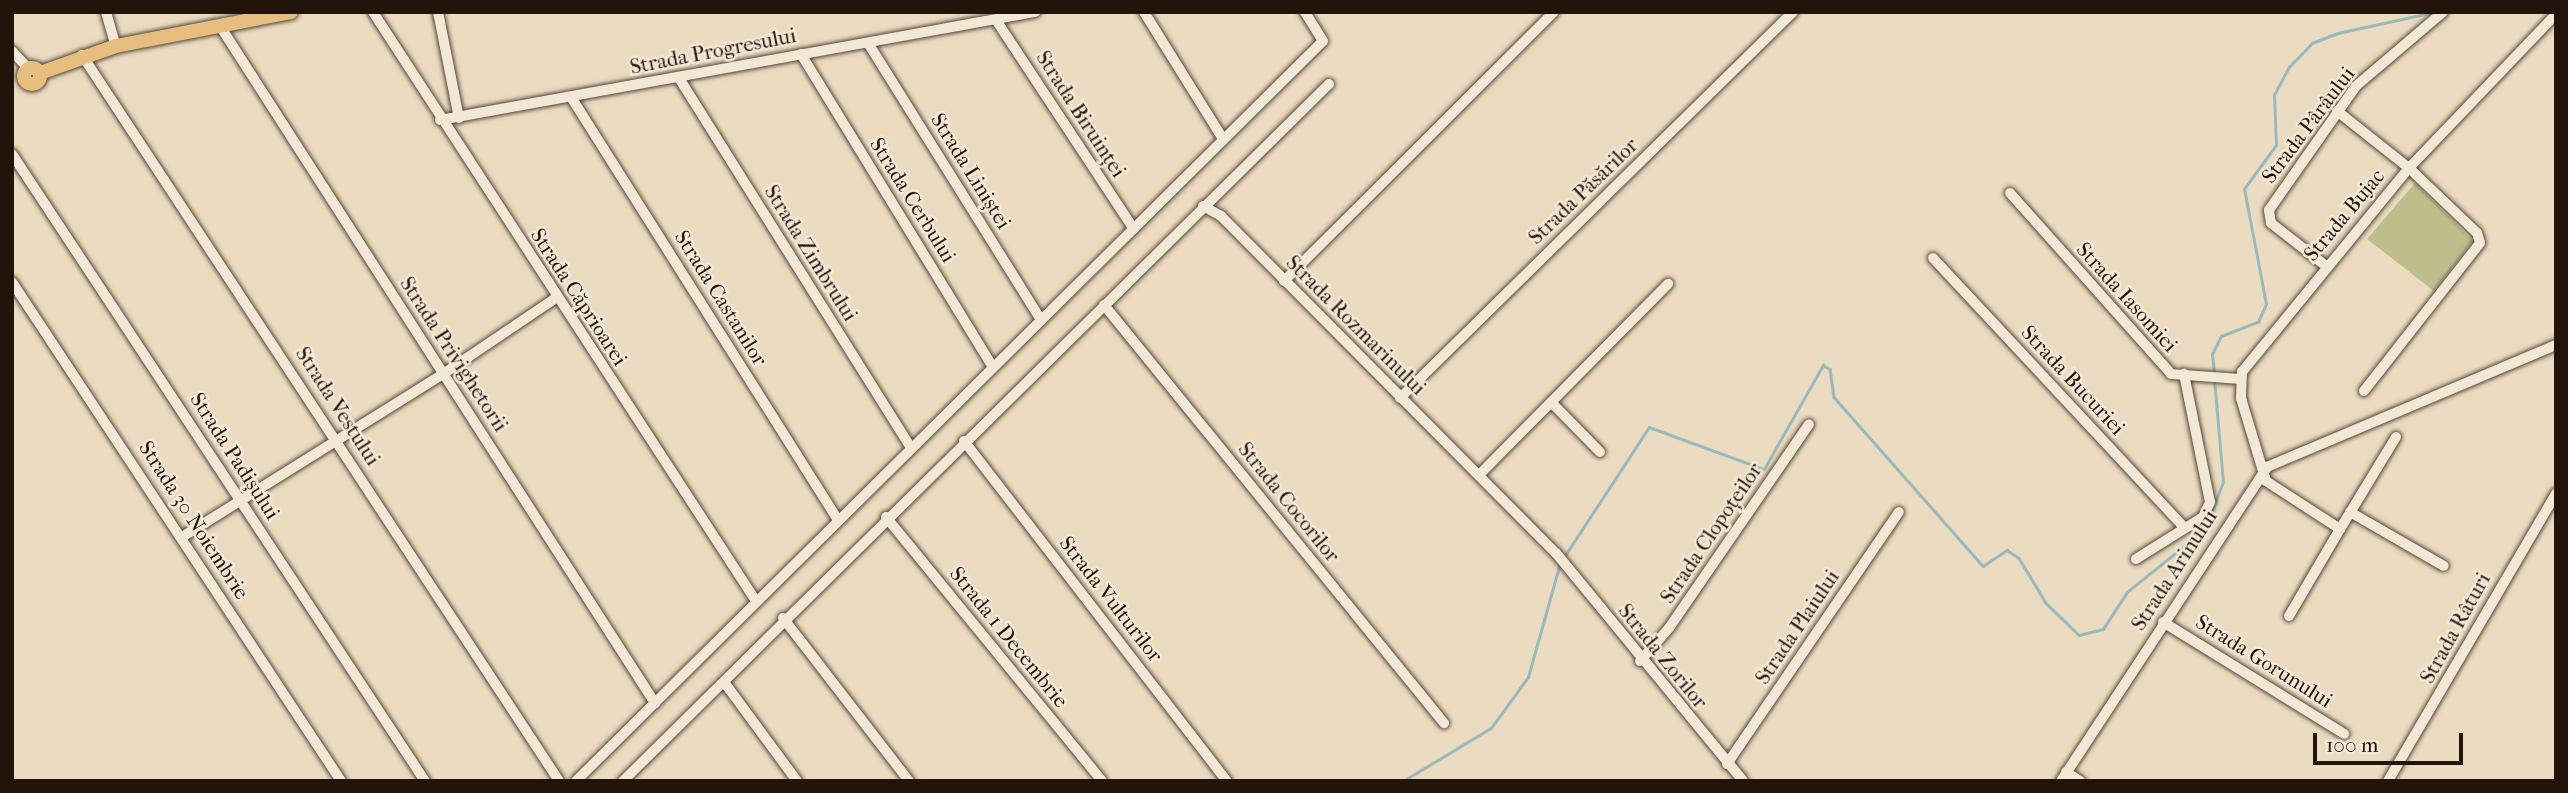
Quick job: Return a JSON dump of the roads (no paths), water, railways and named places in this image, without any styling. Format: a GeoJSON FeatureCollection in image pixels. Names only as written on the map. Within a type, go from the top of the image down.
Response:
{"type":"FeatureCollection","features":[{"type":"Feature","properties":{"kind":"main road"},"geometry":{"type":"LineString","coordinates":[[26,77],[82,55],[116,46],[220,26],[235,18],[291,12]]}},
{"type":"Feature","properties":{"kind":"street"},"geometry":{"type":"LineString","coordinates":[[106,12],[116,46]]}},
{"type":"Feature","properties":{"kind":"street","name":"Strada Căprioarei"},"geometry":{"type":"LineString","coordinates":[[373,12],[440,120],[756,601]]}},
{"type":"Feature","properties":{"kind":"street"},"geometry":{"type":"LineString","coordinates":[[438,12],[459,118]]}},
{"type":"Feature","properties":{"kind":"street","name":"Strada Progresului"},"geometry":{"type":"LineString","coordinates":[[440,120],[1035,12]]}},
{"type":"Feature","properties":{"kind":"street"},"geometry":{"type":"LineString","coordinates":[[1144,12],[1223,139]]}},
{"type":"Feature","properties":{"kind":"street"},"geometry":{"type":"LineString","coordinates":[[576,781],[1323,41],[1305,12]]}},
{"type":"Feature","properties":{"kind":"street"},"geometry":{"type":"LineString","coordinates":[[1284,281],[1554,12]]}},
{"type":"Feature","properties":{"kind":"street","name":"Strada Păsărilor"},"geometry":{"type":"LineString","coordinates":[[1400,398],[1793,12]]}},
{"type":"Feature","properties":{"kind":"street","name":"Strada Pârâului"},"geometry":{"type":"LineString","coordinates":[[2326,266],[2268,218],[2273,204],[2356,86],[2443,12]]}},
{"type":"Feature","properties":{"kind":"street","name":"Strada Bujac"},"geometry":{"type":"LineString","coordinates":[[2239,379],[2326,266],[2409,168],[2556,14]]}},
{"type":"Feature","properties":{"kind":"street","name":"Strada Biruinței"},"geometry":{"type":"LineString","coordinates":[[996,20],[1134,229]]}},
{"type":"Feature","properties":{"kind":"street","name":"Strada Privighetorii"},"geometry":{"type":"LineString","coordinates":[[220,26],[655,703]]}},
{"type":"Feature","properties":{"kind":"street","name":"Strada Liniștei"},"geometry":{"type":"LineString","coordinates":[[868,43],[1041,320]]}},
{"type":"Feature","properties":{"kind":"street"},"geometry":{"type":"LineString","coordinates":[[12,51],[26,77]]}},
{"type":"Feature","properties":{"kind":"street","name":"Strada Cerbului"},"geometry":{"type":"LineString","coordinates":[[801,54],[993,367]]}},
{"type":"Feature","properties":{"kind":"street","name":"Strada Vestului"},"geometry":{"type":"LineString","coordinates":[[82,55],[338,440],[559,781]]}},
{"type":"Feature","properties":{"kind":"street","name":"Strada Zimbrului"},"geometry":{"type":"LineString","coordinates":[[679,78],[911,448]]}},
{"type":"Feature","properties":{"kind":"street"},"geometry":{"type":"LineString","coordinates":[[622,781],[724,682],[783,618],[1329,83]]}},
{"type":"Feature","properties":{"kind":"street","name":"Strada Castanilor"},"geometry":{"type":"LineString","coordinates":[[571,97],[838,520]]}},
{"type":"Feature","properties":{"kind":"street"},"geometry":{"type":"LineString","coordinates":[[2337,111],[2409,168],[2477,233],[2480,243],[2364,391]]}},
{"type":"Feature","properties":{"kind":"street","name":"Strada Padișului"},"geometry":{"type":"LineString","coordinates":[[12,154],[425,781]]}},
{"type":"Feature","properties":{"kind":"street","name":"Strada Iasomiei"},"geometry":{"type":"LineString","coordinates":[[2010,193],[2171,374],[2239,379]]}},
{"type":"Feature","properties":{"kind":"street","name":"Strada Rozmarinului"},"geometry":{"type":"LineString","coordinates":[[1203,206],[1221,216],[1556,553]]}},
{"type":"Feature","properties":{"kind":"street","name":"Strada Bucuriei"},"geometry":{"type":"LineString","coordinates":[[1933,258],[2184,527]]}},
{"type":"Feature","properties":{"kind":"street","name":"Strada 30 Noiembrie"},"geometry":{"type":"LineString","coordinates":[[12,282],[341,781]]}},
{"type":"Feature","properties":{"kind":"street"},"geometry":{"type":"LineString","coordinates":[[1479,475],[1668,284]]}},
{"type":"Feature","properties":{"kind":"street"},"geometry":{"type":"LineString","coordinates":[[182,537],[443,374],[557,298]]}},
{"type":"Feature","properties":{"kind":"street","name":"Strada Cocorilor"},"geometry":{"type":"LineString","coordinates":[[1104,306],[1444,723]]}},
{"type":"Feature","properties":{"kind":"street"},"geometry":{"type":"LineString","coordinates":[[2262,473],[2273,464],[2556,345]]}},
{"type":"Feature","properties":{"kind":"street"},"geometry":{"type":"LineString","coordinates":[[2136,559],[2203,517],[2210,502],[2184,374]]}},
{"type":"Feature","properties":{"kind":"street"},"geometry":{"type":"LineString","coordinates":[[2239,379],[2262,473],[2270,485],[2340,529]]}},
{"type":"Feature","properties":{"kind":"street"},"geometry":{"type":"LineString","coordinates":[[1552,402],[1600,452]]}},
{"type":"Feature","properties":{"kind":"street","name":"Strada Clopoțeilor"},"geometry":{"type":"LineString","coordinates":[[1640,661],[1669,628],[1809,424]]}},
{"type":"Feature","properties":{"kind":"street"},"geometry":{"type":"LineString","coordinates":[[2289,616],[2396,437]]}},
{"type":"Feature","properties":{"kind":"street","name":"Strada Vulturilor"},"geometry":{"type":"LineString","coordinates":[[964,441],[1227,781]]}},
{"type":"Feature","properties":{"kind":"street","name":"Strada Arinului"},"geometry":{"type":"LineString","coordinates":[[2080,781],[2064,776],[2262,473]]}},
{"type":"Feature","properties":{"kind":"street","name":"Strada Râturi"},"geometry":{"type":"LineString","coordinates":[[2388,781],[2556,493]]}},
{"type":"Feature","properties":{"kind":"street","name":"Strada Plaiului"},"geometry":{"type":"LineString","coordinates":[[1727,764],[1899,512]]}},
{"type":"Feature","properties":{"kind":"street"},"geometry":{"type":"LineString","coordinates":[[2350,512],[2444,566]]}},
{"type":"Feature","properties":{"kind":"street","name":"Strada 1 Decembrie"},"geometry":{"type":"LineString","coordinates":[[886,517],[1102,781]]}},
{"type":"Feature","properties":{"kind":"street","name":"Strada Zorilor"},"geometry":{"type":"LineString","coordinates":[[1556,553],[1640,661],[1743,781]]}},
{"type":"Feature","properties":{"kind":"street"},"geometry":{"type":"LineString","coordinates":[[783,618],[909,781]]}},
{"type":"Feature","properties":{"kind":"street","name":"Strada Gorunului"},"geometry":{"type":"LineString","coordinates":[[2163,622],[2344,734]]}},
{"type":"Feature","properties":{"kind":"street"},"geometry":{"type":"LineString","coordinates":[[724,682],[797,781]]}},
{"type":"Feature","properties":{"kind":"waterway"},"geometry":{"type":"LineString","coordinates":[[2214,373],[2212,354],[2221,336],[2258,322],[2266,304],[2244,189],[2276,145],[2274,95],[2289,67],[2312,43],[2338,33],[2434,12]]}},
{"type":"Feature","properties":{"kind":"waterway"},"geometry":{"type":"LineString","coordinates":[[1564,557],[1649,427],[1764,469],[1823,365],[1830,369],[1834,397],[1983,566],[2007,550],[2019,558],[2046,603],[2079,635],[2103,629],[2127,592],[2204,530],[2223,482],[2214,380]]}},
{"type":"Feature","properties":{"kind":"waterway"},"geometry":{"type":"LineString","coordinates":[[1403,781],[1491,728],[1528,677],[1560,563]]}}]}
